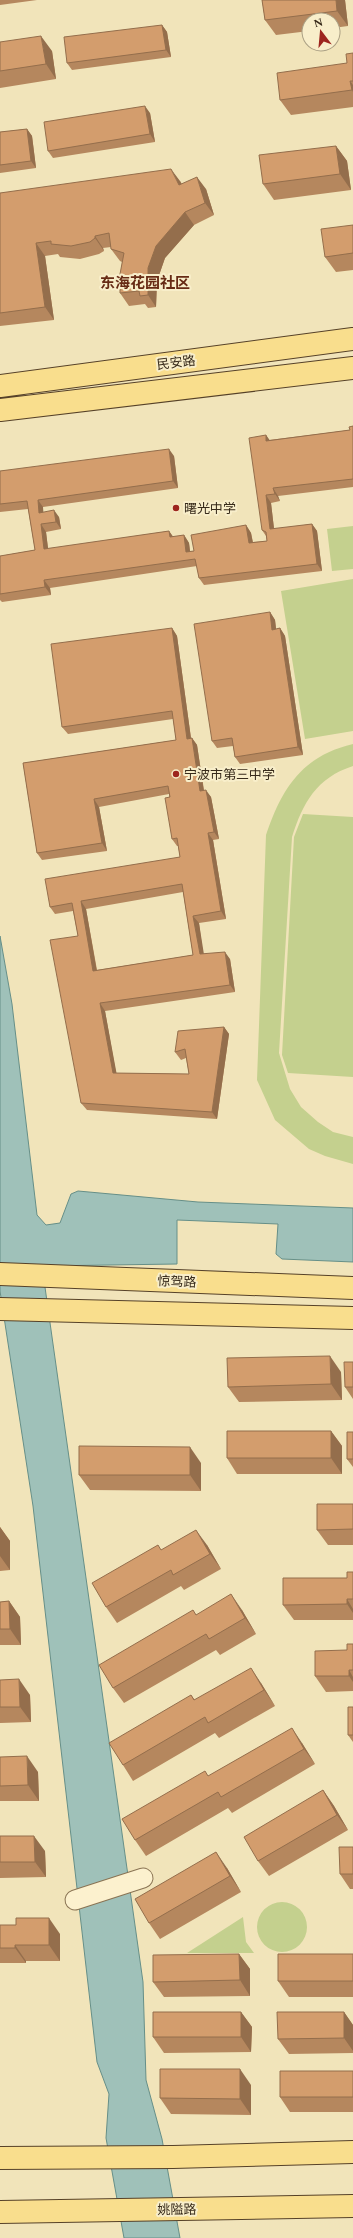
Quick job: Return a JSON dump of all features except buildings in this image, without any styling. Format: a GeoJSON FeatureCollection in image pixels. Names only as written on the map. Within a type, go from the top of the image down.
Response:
{"type":"FeatureCollection","features":[{"type":"Feature","properties":{"kind":"main road","name":"民安路"},"geometry":{"type":"LineString","coordinates":[[0,386],[353,339]]}},
{"type":"Feature","properties":{"kind":"main road","name":"民安路"},"geometry":{"type":"LineString","coordinates":[[0,410],[353,368]]}},
{"type":"Feature","properties":{"kind":"main road","name":"惊驾路"},"geometry":{"type":"LineString","coordinates":[[0,1274],[353,1288]]}},
{"type":"Feature","properties":{"kind":"main road"},"geometry":{"type":"LineString","coordinates":[[0,1309],[59,1312],[353,1318]]}},
{"type":"Feature","properties":{"kind":"main road"},"geometry":{"type":"LineString","coordinates":[[0,2158],[174,2157],[353,2152]]}},
{"type":"Feature","properties":{"kind":"main road","name":"姚隘路"},"geometry":{"type":"LineString","coordinates":[[0,2212],[353,2206]]}},
{"type":"Feature","properties":{"kind":"street"},"geometry":{"type":"LineString","coordinates":[[75,1900],[143,1878]]}},
{"type":"Feature","properties":{"kind":"green space"},"geometry":{"type":"Polygon","coordinates":[[[353,526],[353,569],[332,571],[327,529],[353,526]]]}},
{"type":"Feature","properties":{"kind":"green space"},"geometry":{"type":"Polygon","coordinates":[[[353,579],[353,731],[305,739],[281,591],[353,579]]]}},
{"type":"Feature","properties":{"kind":"green space"},"geometry":{"type":"Polygon","coordinates":[[[353,744],[353,766],[329,777],[313,793],[301,813],[292,837],[279,1053],[290,1089],[301,1107],[318,1122],[333,1132],[353,1137],[353,1164],[325,1156],[309,1149],[275,1120],[257,1080],[266,835],[279,803],[296,776],[320,757],[335,749],[353,744]]]}},
{"type":"Feature","properties":{"kind":"green space"},"geometry":{"type":"Polygon","coordinates":[[[303,814],[353,817],[353,1077],[288,1073],[282,1055],[294,837],[303,814]]]}},
{"type":"Feature","properties":{"kind":"green space"},"geometry":{"type":"Polygon","coordinates":[[[282,1902],[296,1906],[303,1913],[307,1927],[303,1941],[296,1948],[282,1952],[268,1948],[261,1941],[257,1927],[261,1913],[268,1906],[282,1902]]]}},
{"type":"Feature","properties":{"kind":"green space"},"geometry":{"type":"Polygon","coordinates":[[[243,1917],[246,1942],[254,1953],[187,1953],[243,1917]]]}},
{"type":"Feature","properties":{"kind":"water"},"geometry":{"type":"Polygon","coordinates":[[[0,936],[12,1004],[37,1215],[46,1225],[60,1223],[71,1194],[78,1191],[198,1202],[353,1208],[353,1262],[282,1259],[276,1254],[278,1224],[177,1220],[177,1264],[42,1266],[143,1982],[146,2080],[162,2139],[180,2238],[124,2238],[106,2138],[109,2094],[97,2062],[33,1506],[0,1291],[0,936]]]}},
{"type":"Feature","properties":{"kind":"place","name":"曙光中学"},"geometry":{"type":"Point","coordinates":[176,508]}},
{"type":"Feature","properties":{"kind":"place","name":"宁波市第三中学"},"geometry":{"type":"Point","coordinates":[176,774]}},
{"type":"Feature","properties":{"kind":"district","name":"东海花园社区"},"geometry":{"type":"Point","coordinates":[145,283]}}]}
